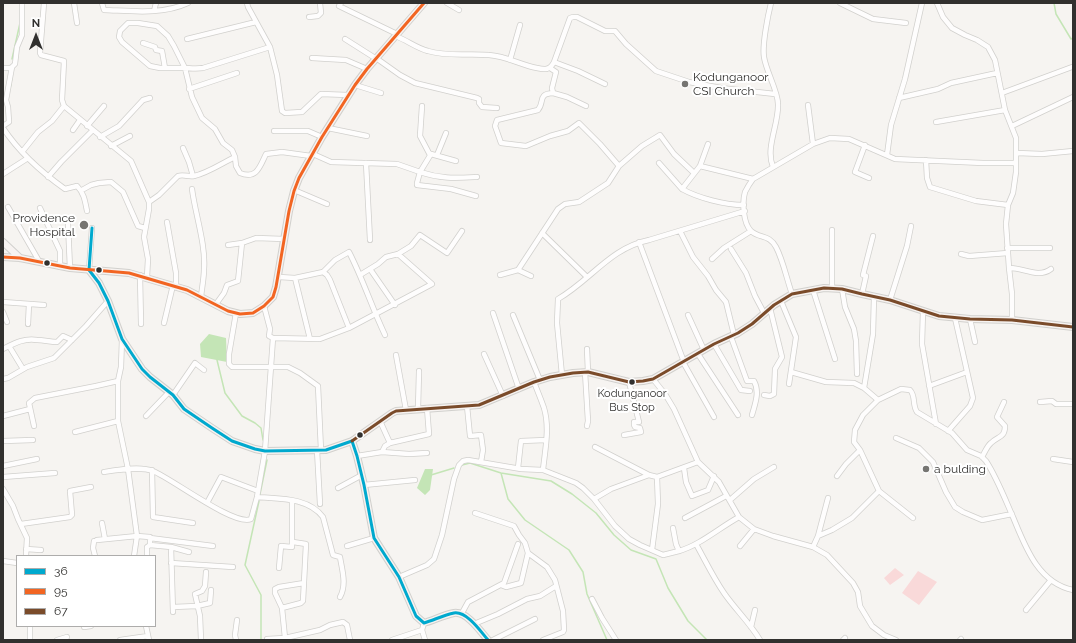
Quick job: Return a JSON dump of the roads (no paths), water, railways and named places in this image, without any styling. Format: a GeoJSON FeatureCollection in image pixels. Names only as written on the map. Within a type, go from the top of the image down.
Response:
{"type":"FeatureCollection","features":[{"type":"Feature","properties":{"kind":"street"},"geometry":{"type":"LineString","coordinates":[[22,3],[22,35],[17,47],[15,64],[12,67],[5,100],[8,106],[9,122],[3,127],[12,142],[48,177],[64,189],[77,186],[82,190],[87,210]]}},
{"type":"Feature","properties":{"kind":"street"},"geometry":{"type":"LineString","coordinates":[[44,3],[40,53],[42,55],[64,61],[62,100],[64,106],[131,161],[149,202],[145,228],[145,247],[148,259],[143,276],[141,324]]}},
{"type":"Feature","properties":{"kind":"street"},"geometry":{"type":"LineString","coordinates":[[74,3],[77,24]]}},
{"type":"Feature","properties":{"kind":"street"},"geometry":{"type":"LineString","coordinates":[[102,3],[104,10],[154,11],[174,9],[188,3]]}},
{"type":"Feature","properties":{"kind":"street"},"geometry":{"type":"LineString","coordinates":[[154,11],[156,3]]}},
{"type":"Feature","properties":{"kind":"street"},"geometry":{"type":"LineString","coordinates":[[247,3],[270,47],[277,75],[282,111],[285,113],[302,112],[320,94],[348,95]]}},
{"type":"Feature","properties":{"kind":"street"},"geometry":{"type":"LineString","coordinates":[[309,17],[318,16],[321,13],[320,3]]}},
{"type":"Feature","properties":{"kind":"street"},"geometry":{"type":"LineString","coordinates":[[341,3],[339,6],[428,52],[490,55],[545,70],[550,68],[554,62],[570,18],[577,17],[605,30],[615,31],[626,44],[656,72],[689,82],[721,88],[775,94]]}},
{"type":"Feature","properties":{"kind":"street"},"geometry":{"type":"LineString","coordinates":[[447,3],[459,10]]}},
{"type":"Feature","properties":{"kind":"street"},"geometry":{"type":"LineString","coordinates":[[771,3],[763,56],[778,103],[771,155],[773,167]]}},
{"type":"Feature","properties":{"kind":"street"},"geometry":{"type":"LineString","coordinates":[[840,3],[873,19],[906,23]]}},
{"type":"Feature","properties":{"kind":"street"},"geometry":{"type":"LineString","coordinates":[[887,156],[891,125],[905,79],[922,3]]}},
{"type":"Feature","properties":{"kind":"street"},"geometry":{"type":"LineString","coordinates":[[937,3],[943,17],[952,28],[988,47],[995,60],[1005,110],[1016,138],[1017,153],[1013,193],[1008,205],[1006,224],[1012,294],[1012,320]]}},
{"type":"Feature","properties":{"kind":"street"},"geometry":{"type":"LineString","coordinates":[[3,257],[39,261],[60,267],[120,272],[143,276],[201,297],[228,311],[236,313],[253,313],[264,306],[273,297],[279,277],[284,239],[294,190],[312,155],[348,95],[366,69],[422,4]]}},
{"type":"Feature","properties":{"kind":"street"},"geometry":{"type":"LineString","coordinates":[[187,39],[256,22]]}},
{"type":"Feature","properties":{"kind":"street"},"geometry":{"type":"LineString","coordinates":[[270,47],[203,68],[185,68],[165,68],[154,67],[147,64],[122,42],[119,37],[120,31],[128,23],[158,26],[168,36],[185,68],[192,97],[202,118],[215,129],[223,143],[232,150],[235,157],[236,166],[240,173],[247,175],[258,171],[266,154],[282,152],[312,155],[331,162],[397,164],[433,177],[447,179],[477,178]]}},
{"type":"Feature","properties":{"kind":"street"},"geometry":{"type":"LineString","coordinates":[[510,60],[520,25]]}},
{"type":"Feature","properties":{"kind":"street"},"geometry":{"type":"LineString","coordinates":[[345,39],[400,75],[415,83],[477,98],[479,99],[479,103],[482,107],[497,108]]}},
{"type":"Feature","properties":{"kind":"street"},"geometry":{"type":"LineString","coordinates":[[143,43],[155,47],[156,50],[162,51],[165,68]]}},
{"type":"Feature","properties":{"kind":"street"},"geometry":{"type":"LineString","coordinates":[[312,58],[346,60],[366,69]]}},
{"type":"Feature","properties":{"kind":"street"},"geometry":{"type":"LineString","coordinates":[[554,62],[578,71],[605,84]]}},
{"type":"Feature","properties":{"kind":"street"},"geometry":{"type":"LineString","coordinates":[[3,68],[12,67]]}},
{"type":"Feature","properties":{"kind":"street"},"geometry":{"type":"LineString","coordinates":[[1002,93],[1072,67]]}},
{"type":"Feature","properties":{"kind":"street"},"geometry":{"type":"LineString","coordinates":[[550,68],[556,72],[552,88],[553,94]]}},
{"type":"Feature","properties":{"kind":"street"},"geometry":{"type":"LineString","coordinates":[[190,89],[238,73]]}},
{"type":"Feature","properties":{"kind":"street"},"geometry":{"type":"LineString","coordinates":[[899,98],[938,89],[951,83],[997,73]]}},
{"type":"Feature","properties":{"kind":"street"},"geometry":{"type":"LineString","coordinates":[[355,85],[382,94]]}},
{"type":"Feature","properties":{"kind":"street"},"geometry":{"type":"LineString","coordinates":[[586,106],[567,96],[553,94],[544,96],[541,99],[538,110],[497,120],[495,126],[500,142],[526,146],[550,136],[568,131],[579,123],[619,166]]}},
{"type":"Feature","properties":{"kind":"street"},"geometry":{"type":"LineString","coordinates":[[1012,126],[1073,97]]}},
{"type":"Feature","properties":{"kind":"street"},"geometry":{"type":"LineString","coordinates":[[100,136],[119,126],[143,100],[150,98]]}},
{"type":"Feature","properties":{"kind":"street"},"geometry":{"type":"LineString","coordinates":[[808,105],[813,144]]}},
{"type":"Feature","properties":{"kind":"street"},"geometry":{"type":"LineString","coordinates":[[22,152],[38,132],[52,121],[64,106]]}},
{"type":"Feature","properties":{"kind":"street"},"geometry":{"type":"LineString","coordinates":[[87,126],[104,106]]}},
{"type":"Feature","properties":{"kind":"street"},"geometry":{"type":"LineString","coordinates":[[422,106],[420,136],[430,155]]}},
{"type":"Feature","properties":{"kind":"street"},"geometry":{"type":"LineString","coordinates":[[936,122],[1005,110]]}},
{"type":"Feature","properties":{"kind":"street"},"geometry":{"type":"LineString","coordinates":[[72,130],[80,120]]}},
{"type":"Feature","properties":{"kind":"street"},"geometry":{"type":"LineString","coordinates":[[328,128],[367,136]]}},
{"type":"Feature","properties":{"kind":"street"},"geometry":{"type":"LineString","coordinates":[[48,177],[93,130]]}},
{"type":"Feature","properties":{"kind":"street"},"geometry":{"type":"LineString","coordinates":[[274,131],[308,131],[322,137]]}},
{"type":"Feature","properties":{"kind":"street"},"geometry":{"type":"LineString","coordinates":[[437,155],[446,133]]}},
{"type":"Feature","properties":{"kind":"street"},"geometry":{"type":"LineString","coordinates":[[518,270],[558,209],[565,204],[579,202],[608,183],[619,166],[642,146],[660,135],[674,154],[694,173]]}},
{"type":"Feature","properties":{"kind":"street"},"geometry":{"type":"LineString","coordinates":[[111,146],[130,136]]}},
{"type":"Feature","properties":{"kind":"street"},"geometry":{"type":"LineString","coordinates":[[792,294],[777,248],[771,239],[752,231],[745,220],[745,193],[753,179],[773,167],[826,138],[838,137],[849,139],[887,156],[895,158],[983,164],[1016,163]]}},
{"type":"Feature","properties":{"kind":"street"},"geometry":{"type":"LineString","coordinates":[[682,189],[700,166],[708,144]]}},
{"type":"Feature","properties":{"kind":"street"},"geometry":{"type":"LineString","coordinates":[[865,145],[855,172],[870,178]]}},
{"type":"Feature","properties":{"kind":"street"},"geometry":{"type":"LineString","coordinates":[[183,148],[193,176]]}},
{"type":"Feature","properties":{"kind":"street"},"geometry":{"type":"LineString","coordinates":[[1017,153],[1042,154],[1073,151]]}},
{"type":"Feature","properties":{"kind":"street"},"geometry":{"type":"LineString","coordinates":[[430,155],[437,155],[456,161]]}},
{"type":"Feature","properties":{"kind":"street"},"geometry":{"type":"LineString","coordinates":[[430,155],[420,172],[417,185],[451,189],[476,196]]}},
{"type":"Feature","properties":{"kind":"street"},"geometry":{"type":"LineString","coordinates":[[149,202],[159,195],[178,176],[181,175],[188,177],[200,174],[235,157]]}},
{"type":"Feature","properties":{"kind":"street"},"geometry":{"type":"LineString","coordinates":[[3,174],[28,158]]}},
{"type":"Feature","properties":{"kind":"street"},"geometry":{"type":"LineString","coordinates":[[926,160],[927,178],[930,187],[976,201],[1008,205]]}},
{"type":"Feature","properties":{"kind":"street"},"geometry":{"type":"LineString","coordinates":[[366,163],[370,240]]}},
{"type":"Feature","properties":{"kind":"street"},"geometry":{"type":"LineString","coordinates":[[659,163],[682,189],[691,194],[724,203],[744,205]]}},
{"type":"Feature","properties":{"kind":"street"},"geometry":{"type":"LineString","coordinates":[[700,166],[753,179]]}},
{"type":"Feature","properties":{"kind":"street"},"geometry":{"type":"LineString","coordinates":[[82,190],[99,183],[111,182],[123,192],[138,226],[145,228]]}},
{"type":"Feature","properties":{"kind":"street"},"geometry":{"type":"LineString","coordinates":[[192,189],[204,257],[201,297]]}},
{"type":"Feature","properties":{"kind":"street"},"geometry":{"type":"LineString","coordinates":[[294,190],[327,204]]}},
{"type":"Feature","properties":{"kind":"street"},"geometry":{"type":"LineString","coordinates":[[8,206],[39,261]]}},
{"type":"Feature","properties":{"kind":"street"},"geometry":{"type":"LineString","coordinates":[[40,208],[60,251],[60,267]]}},
{"type":"Feature","properties":{"kind":"street"},"geometry":{"type":"LineString","coordinates":[[562,375],[557,323],[558,299],[568,293],[614,255],[639,242],[745,211]]}},
{"type":"Feature","properties":{"kind":"street"},"geometry":{"type":"LineString","coordinates":[[164,322],[176,273],[167,222]]}},
{"type":"Feature","properties":{"kind":"street"},"geometry":{"type":"LineString","coordinates":[[68,224],[70,268]]}},
{"type":"Feature","properties":{"kind":"street"},"geometry":{"type":"LineString","coordinates":[[890,300],[907,246],[911,226]]}},
{"type":"Feature","properties":{"kind":"street"},"geometry":{"type":"LineString","coordinates":[[92,228],[89,270],[99,283],[108,300],[122,339],[142,369],[171,394],[184,409],[232,441],[265,451],[319,450],[332,448],[352,441],[392,413],[427,408],[479,405],[537,381],[562,375],[586,372],[629,382],[653,379],[714,344],[733,336],[752,324],[770,308],[792,294],[813,290],[832,288],[842,289],[890,300],[939,316],[970,319],[1012,320],[1073,327]]}},
{"type":"Feature","properties":{"kind":"street"},"geometry":{"type":"LineString","coordinates":[[832,230],[832,288]]}},
{"type":"Feature","properties":{"kind":"street"},"geometry":{"type":"LineString","coordinates":[[360,275],[386,257],[398,254],[411,246],[420,235],[447,253],[462,231]]}},
{"type":"Feature","properties":{"kind":"street"},"geometry":{"type":"LineString","coordinates":[[680,231],[693,257],[726,302],[733,336],[747,381],[754,381],[756,383],[757,395],[752,415]]}},
{"type":"Feature","properties":{"kind":"street"},"geometry":{"type":"LineString","coordinates":[[712,259],[724,248],[752,231]]}},
{"type":"Feature","properties":{"kind":"street"},"geometry":{"type":"LineString","coordinates":[[542,233],[587,277]]}},
{"type":"Feature","properties":{"kind":"street"},"geometry":{"type":"LineString","coordinates":[[862,294],[866,276],[863,275],[873,236]]}},
{"type":"Feature","properties":{"kind":"street"},"geometry":{"type":"LineString","coordinates":[[228,245],[256,238],[284,239]]}},
{"type":"Feature","properties":{"kind":"street"},"geometry":{"type":"LineString","coordinates":[[3,242],[20,258]]}},
{"type":"Feature","properties":{"kind":"street"},"geometry":{"type":"LineString","coordinates":[[216,304],[224,293],[227,285],[238,282],[242,242]]}},
{"type":"Feature","properties":{"kind":"street"},"geometry":{"type":"LineString","coordinates":[[639,242],[683,362],[714,417]]}},
{"type":"Feature","properties":{"kind":"street"},"geometry":{"type":"LineString","coordinates":[[961,254],[968,256],[1050,248]]}},
{"type":"Feature","properties":{"kind":"street"},"geometry":{"type":"LineString","coordinates":[[731,249],[746,273],[755,296],[764,313]]}},
{"type":"Feature","properties":{"kind":"street"},"geometry":{"type":"LineString","coordinates":[[279,277],[295,278],[323,272],[335,260],[349,252],[360,275],[375,315],[385,335]]}},
{"type":"Feature","properties":{"kind":"street"},"geometry":{"type":"LineString","coordinates":[[264,306],[270,330],[269,336],[273,338],[320,339],[349,328],[395,305],[432,284],[398,254]]}},
{"type":"Feature","properties":{"kind":"street"},"geometry":{"type":"LineString","coordinates":[[1009,268],[1035,273],[1047,272],[1051,269]]}},
{"type":"Feature","properties":{"kind":"street"},"geometry":{"type":"LineString","coordinates":[[370,269],[395,305]]}},
{"type":"Feature","properties":{"kind":"street"},"geometry":{"type":"LineString","coordinates":[[500,275],[518,270],[532,276]]}},
{"type":"Feature","properties":{"kind":"street"},"geometry":{"type":"LineString","coordinates":[[323,272],[330,280],[349,328]]}},
{"type":"Feature","properties":{"kind":"street"},"geometry":{"type":"LineString","coordinates":[[295,278],[310,339]]}},
{"type":"Feature","properties":{"kind":"street"},"geometry":{"type":"LineString","coordinates":[[842,289],[845,307],[854,329],[857,374]]}},
{"type":"Feature","properties":{"kind":"street"},"geometry":{"type":"LineString","coordinates":[[813,290],[835,359]]}},
{"type":"Feature","properties":{"kind":"street"},"geometry":{"type":"LineString","coordinates":[[864,388],[873,334],[874,297]]}},
{"type":"Feature","properties":{"kind":"street"},"geometry":{"type":"LineString","coordinates":[[3,379],[8,378],[23,369],[54,358],[108,300]]}},
{"type":"Feature","properties":{"kind":"street"},"geometry":{"type":"LineString","coordinates":[[781,301],[796,337],[789,384]]}},
{"type":"Feature","properties":{"kind":"street"},"geometry":{"type":"LineString","coordinates":[[3,302],[44,305]]}},
{"type":"Feature","properties":{"kind":"street"},"geometry":{"type":"LineString","coordinates":[[28,324],[29,304]]}},
{"type":"Feature","properties":{"kind":"street"},"geometry":{"type":"LineString","coordinates":[[764,395],[770,396],[774,394],[775,369],[782,357],[770,308]]}},
{"type":"Feature","properties":{"kind":"street"},"geometry":{"type":"LineString","coordinates":[[923,311],[921,340],[936,424]]}},
{"type":"Feature","properties":{"kind":"street"},"geometry":{"type":"LineString","coordinates":[[3,312],[7,322]]}},
{"type":"Feature","properties":{"kind":"street"},"geometry":{"type":"LineString","coordinates":[[236,313],[228,362],[230,366],[288,367],[300,373],[318,386],[320,504]]}},
{"type":"Feature","properties":{"kind":"street"},"geometry":{"type":"LineString","coordinates":[[493,313],[519,388]]}},
{"type":"Feature","properties":{"kind":"street"},"geometry":{"type":"LineString","coordinates":[[513,315],[537,381],[544,408],[546,440],[543,470]]}},
{"type":"Feature","properties":{"kind":"street"},"geometry":{"type":"LineString","coordinates":[[688,315],[704,350]]}},
{"type":"Feature","properties":{"kind":"street"},"geometry":{"type":"LineString","coordinates":[[948,431],[970,406],[973,398],[955,318]]}},
{"type":"Feature","properties":{"kind":"street"},"geometry":{"type":"LineString","coordinates":[[970,319],[975,342]]}},
{"type":"Feature","properties":{"kind":"street"},"geometry":{"type":"LineString","coordinates":[[3,349],[16,342],[24,340],[34,339],[57,342],[64,336],[72,340]]}},
{"type":"Feature","properties":{"kind":"street"},"geometry":{"type":"LineString","coordinates":[[104,472],[128,468],[152,470],[221,511],[247,520],[251,519],[257,497],[265,451],[273,338]]}},
{"type":"Feature","properties":{"kind":"street"},"geometry":{"type":"LineString","coordinates":[[122,339],[121,367],[118,381],[118,421],[128,468],[137,536],[134,555]]}},
{"type":"Feature","properties":{"kind":"street"},"geometry":{"type":"LineString","coordinates":[[714,344],[742,390],[750,391]]}},
{"type":"Feature","properties":{"kind":"street"},"geometry":{"type":"LineString","coordinates":[[9,346],[23,369]]}},
{"type":"Feature","properties":{"kind":"street"},"geometry":{"type":"LineString","coordinates":[[586,349],[587,426]]}},
{"type":"Feature","properties":{"kind":"street"},"geometry":{"type":"LineString","coordinates":[[396,354],[406,410]]}},
{"type":"Feature","properties":{"kind":"street"},"geometry":{"type":"LineString","coordinates":[[484,354],[503,396]]}},
{"type":"Feature","properties":{"kind":"street"},"geometry":{"type":"LineString","coordinates":[[698,354],[738,415]]}},
{"type":"Feature","properties":{"kind":"street"},"geometry":{"type":"LineString","coordinates":[[146,416],[171,394],[195,363],[204,370]]}},
{"type":"Feature","properties":{"kind":"street"},"geometry":{"type":"LineString","coordinates":[[418,409],[419,371]]}},
{"type":"Feature","properties":{"kind":"street"},"geometry":{"type":"LineString","coordinates":[[791,372],[826,382],[854,383],[864,388],[878,400]]}},
{"type":"Feature","properties":{"kind":"street"},"geometry":{"type":"LineString","coordinates":[[929,386],[967,372]]}},
{"type":"Feature","properties":{"kind":"street"},"geometry":{"type":"LineString","coordinates":[[653,379],[665,394],[674,409],[698,462],[714,476],[739,517],[754,529],[813,547],[827,555],[853,583],[858,592],[860,606],[872,626],[884,635],[896,640]]}},
{"type":"Feature","properties":{"kind":"street"},"geometry":{"type":"LineString","coordinates":[[34,426],[29,403],[35,398],[118,381]]}},
{"type":"Feature","properties":{"kind":"street"},"geometry":{"type":"LineString","coordinates":[[624,435],[642,432],[640,428],[635,427],[634,425],[634,422],[639,422],[629,382]]}},
{"type":"Feature","properties":{"kind":"street"},"geometry":{"type":"LineString","coordinates":[[913,518],[879,491],[860,450],[854,442],[855,430],[866,411],[878,400],[902,389],[910,390],[914,395],[915,410],[952,433],[967,450],[982,457],[988,464],[1034,562],[1052,580],[1073,590]]}},
{"type":"Feature","properties":{"kind":"street"},"geometry":{"type":"LineString","coordinates":[[1040,402],[1052,401],[1056,404],[1073,404]]}},
{"type":"Feature","properties":{"kind":"street"},"geometry":{"type":"LineString","coordinates":[[982,457],[990,443],[1004,434],[1005,426],[997,417],[1004,402]]}},
{"type":"Feature","properties":{"kind":"street"},"geometry":{"type":"LineString","coordinates":[[467,406],[470,436],[481,435],[483,450],[481,462]]}},
{"type":"Feature","properties":{"kind":"street"},"geometry":{"type":"LineString","coordinates":[[382,452],[385,446],[390,442],[429,434],[427,408]]}},
{"type":"Feature","properties":{"kind":"street"},"geometry":{"type":"LineString","coordinates":[[3,416],[30,409]]}},
{"type":"Feature","properties":{"kind":"street"},"geometry":{"type":"LineString","coordinates":[[75,432],[118,421]]}},
{"type":"Feature","properties":{"kind":"street"},"geometry":{"type":"LineString","coordinates":[[380,421],[390,442]]}},
{"type":"Feature","properties":{"kind":"street"},"geometry":{"type":"LineString","coordinates":[[896,438],[919,448],[933,462],[955,507],[982,520],[1012,514]]}},
{"type":"Feature","properties":{"kind":"street"},"geometry":{"type":"LineString","coordinates":[[3,441],[33,440]]}},
{"type":"Feature","properties":{"kind":"street"},"geometry":{"type":"LineString","coordinates":[[518,468],[521,441],[546,440]]}},
{"type":"Feature","properties":{"kind":"street"},"geometry":{"type":"LineString","coordinates":[[352,441],[362,475],[374,538],[399,577],[416,616],[424,623]]}},
{"type":"Feature","properties":{"kind":"street"},"geometry":{"type":"LineString","coordinates":[[595,447],[649,475],[657,477],[698,462]]}},
{"type":"Feature","properties":{"kind":"street"},"geometry":{"type":"LineString","coordinates":[[837,476],[846,464],[860,450]]}},
{"type":"Feature","properties":{"kind":"street"},"geometry":{"type":"LineString","coordinates":[[357,456],[382,452],[409,454],[428,453]]}},
{"type":"Feature","properties":{"kind":"street"},"geometry":{"type":"LineString","coordinates":[[3,466],[37,459]]}},
{"type":"Feature","properties":{"kind":"street"},"geometry":{"type":"LineString","coordinates":[[1053,459],[1073,462]]}},
{"type":"Feature","properties":{"kind":"street"},"geometry":{"type":"LineString","coordinates":[[399,577],[427,564],[434,559],[442,535],[454,479],[458,467],[466,460],[518,468],[543,470],[579,485],[594,499],[624,535],[640,545],[663,555],[688,548],[739,517]]}},
{"type":"Feature","properties":{"kind":"street"},"geometry":{"type":"LineString","coordinates":[[730,500],[754,479],[774,467]]}},
{"type":"Feature","properties":{"kind":"street"},"geometry":{"type":"LineString","coordinates":[[684,468],[686,482],[692,496],[708,490],[714,476]]}},
{"type":"Feature","properties":{"kind":"street"},"geometry":{"type":"LineString","coordinates":[[152,470],[153,517],[193,523]]}},
{"type":"Feature","properties":{"kind":"street"},"geometry":{"type":"LineString","coordinates":[[3,477],[55,472]]}},
{"type":"Feature","properties":{"kind":"street"},"geometry":{"type":"LineString","coordinates":[[338,488],[362,475]]}},
{"type":"Feature","properties":{"kind":"street"},"geometry":{"type":"LineString","coordinates":[[594,499],[611,489],[649,475]]}},
{"type":"Feature","properties":{"kind":"street"},"geometry":{"type":"LineString","coordinates":[[207,503],[221,477],[258,491]]}},
{"type":"Feature","properties":{"kind":"street"},"geometry":{"type":"LineString","coordinates":[[652,550],[658,504],[657,477]]}},
{"type":"Feature","properties":{"kind":"street"},"geometry":{"type":"LineString","coordinates":[[364,484],[415,480]]}},
{"type":"Feature","properties":{"kind":"street"},"geometry":{"type":"LineString","coordinates":[[21,524],[70,517],[72,515],[70,491],[91,487]]}},
{"type":"Feature","properties":{"kind":"street"},"geometry":{"type":"LineString","coordinates":[[3,489],[13,506],[27,538],[26,555]]}},
{"type":"Feature","properties":{"kind":"street"},"geometry":{"type":"LineString","coordinates":[[818,536],[832,530],[852,518],[879,491]]}},
{"type":"Feature","properties":{"kind":"street"},"geometry":{"type":"LineString","coordinates":[[685,518],[726,496]]}},
{"type":"Feature","properties":{"kind":"street"},"geometry":{"type":"LineString","coordinates":[[257,497],[292,501],[309,505],[319,512],[323,517],[333,555],[340,557],[344,579],[343,592],[340,597]]}},
{"type":"Feature","properties":{"kind":"street"},"geometry":{"type":"LineString","coordinates":[[813,547],[818,536],[828,498]]}},
{"type":"Feature","properties":{"kind":"street"},"geometry":{"type":"LineString","coordinates":[[279,568],[281,546],[292,547],[293,542],[292,501]]}},
{"type":"Feature","properties":{"kind":"street"},"geometry":{"type":"LineString","coordinates":[[475,513],[514,526],[526,543],[528,553],[521,584],[506,587],[501,585]]}},
{"type":"Feature","properties":{"kind":"street"},"geometry":{"type":"LineString","coordinates":[[102,522],[105,539]]}},
{"type":"Feature","properties":{"kind":"street"},"geometry":{"type":"LineString","coordinates":[[673,528],[679,551]]}},
{"type":"Feature","properties":{"kind":"street"},"geometry":{"type":"LineString","coordinates":[[740,546],[754,529]]}},
{"type":"Feature","properties":{"kind":"street"},"geometry":{"type":"LineString","coordinates":[[95,555],[93,548],[96,540],[137,536],[213,546]]}},
{"type":"Feature","properties":{"kind":"street"},"geometry":{"type":"LineString","coordinates":[[147,555],[147,546],[150,545],[150,538]]}},
{"type":"Feature","properties":{"kind":"street"},"geometry":{"type":"LineString","coordinates":[[346,546],[374,538]]}},
{"type":"Feature","properties":{"kind":"street"},"geometry":{"type":"LineString","coordinates":[[282,608],[303,602],[306,544],[293,542]]}},
{"type":"Feature","properties":{"kind":"street"},"geometry":{"type":"LineString","coordinates":[[462,613],[468,602],[504,583],[518,544]]}},
{"type":"Feature","properties":{"kind":"street"},"geometry":{"type":"LineString","coordinates":[[696,544],[723,592],[760,640]]}},
{"type":"Feature","properties":{"kind":"street"},"geometry":{"type":"LineString","coordinates":[[150,545],[171,547],[189,552]]}},
{"type":"Feature","properties":{"kind":"street"},"geometry":{"type":"LineString","coordinates":[[171,547],[173,610],[210,603],[211,590]]}},
{"type":"Feature","properties":{"kind":"street"},"geometry":{"type":"LineString","coordinates":[[26,549],[42,550]]}},
{"type":"Feature","properties":{"kind":"street"},"geometry":{"type":"LineString","coordinates":[[528,553],[547,567],[551,573],[563,611],[564,630],[543,640]]}},
{"type":"Feature","properties":{"kind":"street"},"geometry":{"type":"LineString","coordinates":[[3,561],[16,563]]}},
{"type":"Feature","properties":{"kind":"street"},"geometry":{"type":"LineString","coordinates":[[171,563],[233,567]]}},
{"type":"Feature","properties":{"kind":"street"},"geometry":{"type":"LineString","coordinates":[[201,640],[200,616],[195,594],[202,592],[205,586],[206,572]]}},
{"type":"Feature","properties":{"kind":"street"},"geometry":{"type":"LineString","coordinates":[[1026,610],[1052,580]]}},
{"type":"Feature","properties":{"kind":"street"},"geometry":{"type":"LineString","coordinates":[[285,639],[282,608],[275,593],[275,588],[304,583]]}},
{"type":"Feature","properties":{"kind":"street"},"geometry":{"type":"LineString","coordinates":[[474,624],[527,599],[540,596],[556,586]]}},
{"type":"Feature","properties":{"kind":"street"},"geometry":{"type":"LineString","coordinates":[[592,599],[616,640]]}},
{"type":"Feature","properties":{"kind":"street"},"geometry":{"type":"LineString","coordinates":[[751,627],[755,610]]}},
{"type":"Feature","properties":{"kind":"street"},"geometry":{"type":"LineString","coordinates":[[424,623],[454,613],[462,613],[488,640]]}},
{"type":"Feature","properties":{"kind":"street"},"geometry":{"type":"LineString","coordinates":[[493,640],[535,618]]}},
{"type":"Feature","properties":{"kind":"street"},"geometry":{"type":"LineString","coordinates":[[236,640],[235,635],[238,620]]}},
{"type":"Feature","properties":{"kind":"street"},"geometry":{"type":"LineString","coordinates":[[267,639],[285,639],[320,630],[330,625],[343,622],[346,625],[350,640]]}},
{"type":"Feature","properties":{"kind":"street"},"geometry":{"type":"LineString","coordinates":[[424,623],[422,630],[426,640]]}},
{"type":"Feature","properties":{"kind":"street"},"geometry":{"type":"LineString","coordinates":[[30,627],[30,640]]}},
{"type":"Feature","properties":{"kind":"street"},"geometry":{"type":"LineString","coordinates":[[120,640],[149,638],[146,627]]}},
{"type":"Feature","properties":{"kind":"street"},"geometry":{"type":"LineString","coordinates":[[392,640],[422,630]]}},
{"type":"Feature","properties":{"kind":"street"},"geometry":{"type":"LineString","coordinates":[[57,640],[67,637]]}},
{"type":"Feature","properties":{"kind":"waterway"},"geometry":{"type":"LineString","coordinates":[[1054,3],[1056,14],[1071,39],[1073,38]]}},
{"type":"Feature","properties":{"kind":"waterway"},"geometry":{"type":"LineString","coordinates":[[12,59],[20,23]]}},
{"type":"Feature","properties":{"kind":"waterway"},"geometry":{"type":"LineString","coordinates":[[10,89],[12,77]]}},
{"type":"Feature","properties":{"kind":"waterway"},"geometry":{"type":"LineString","coordinates":[[217,360],[225,393],[242,416],[261,428],[263,440]]}},
{"type":"Feature","properties":{"kind":"waterway"},"geometry":{"type":"LineString","coordinates":[[260,494],[267,460]]}},
{"type":"Feature","properties":{"kind":"waterway"},"geometry":{"type":"LineString","coordinates":[[462,465],[470,463],[501,473],[551,481],[572,494],[596,513],[614,535],[631,550],[656,559],[668,588],[688,621],[707,640]]}},
{"type":"Feature","properties":{"kind":"waterway"},"geometry":{"type":"LineString","coordinates":[[431,475],[454,468]]}},
{"type":"Feature","properties":{"kind":"waterway"},"geometry":{"type":"LineString","coordinates":[[501,473],[508,499],[525,520],[569,550],[583,572],[587,594],[607,640]]}},
{"type":"Feature","properties":{"kind":"waterway"},"geometry":{"type":"LineString","coordinates":[[259,501],[245,565],[261,595],[261,640]]}},
{"type":"Feature","properties":{"kind":"place","name":"Kodunganoor CSI Church"},"geometry":{"type":"Point","coordinates":[685,84]}},
{"type":"Feature","properties":{"kind":"place","name":"Providence Hospital"},"geometry":{"type":"Point","coordinates":[84,225]}},
{"type":"Feature","properties":{"kind":"place","name":"Kodunganoor Bus Stop"},"geometry":{"type":"Point","coordinates":[632,382]}},
{"type":"Feature","properties":{"kind":"place","name":"a bulding"},"geometry":{"type":"Point","coordinates":[926,469]}}]}
